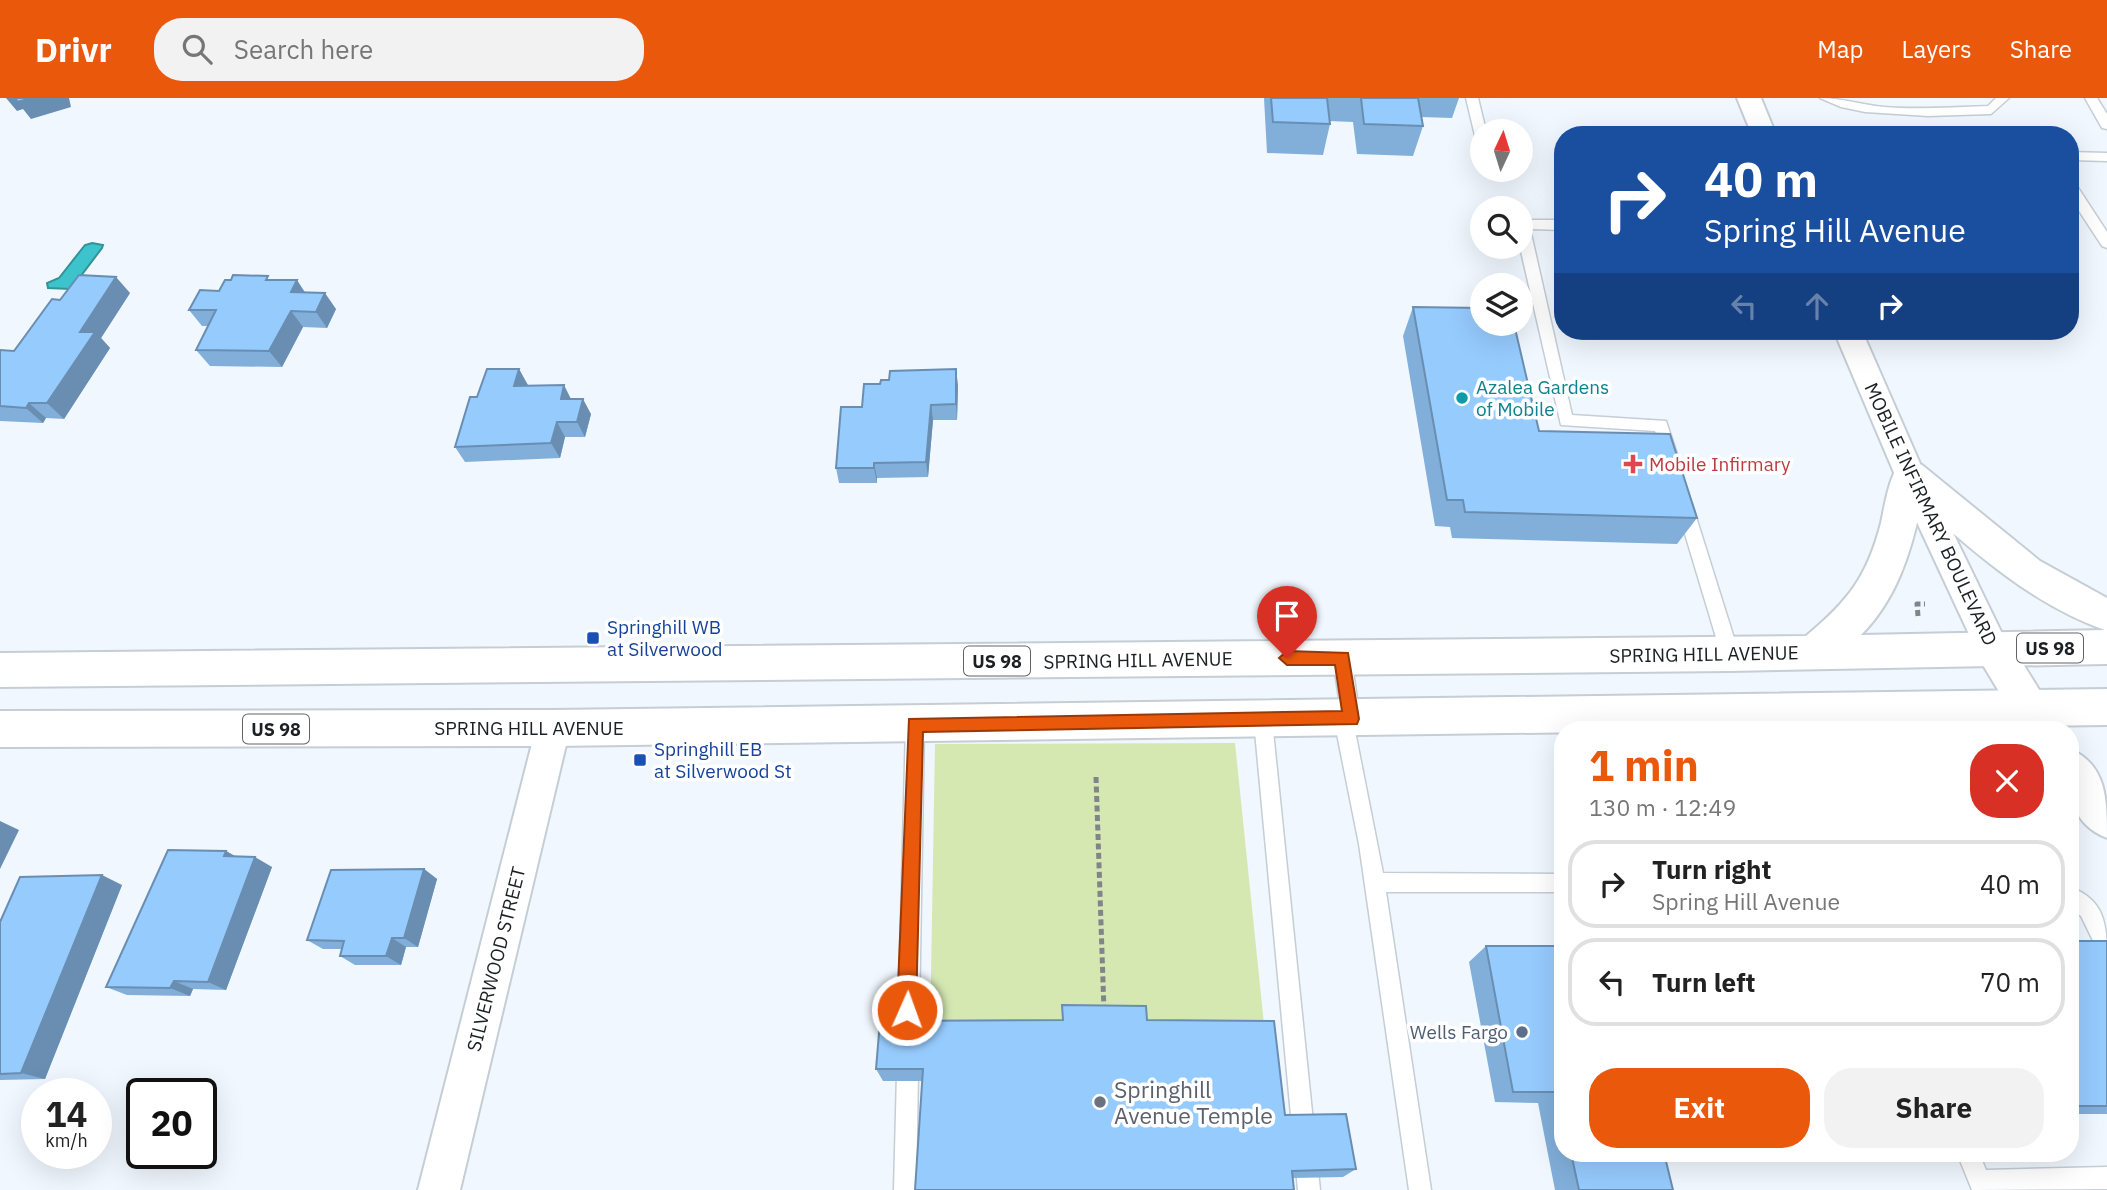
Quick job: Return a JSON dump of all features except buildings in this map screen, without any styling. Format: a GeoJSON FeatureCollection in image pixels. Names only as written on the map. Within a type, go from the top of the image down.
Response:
{"type":"FeatureCollection","features":[{"type":"Feature","properties":{"kind":"main road"},"geometry":{"type":"LineString","coordinates":[[1814,653],[1856,616],[1870,597],[1887,565],[1910,475],[2005,557],[2047,586],[2107,615]]}},
{"type":"Feature","properties":{"kind":"main road","name":"SPRING HILL AVENUE"},"geometry":{"type":"LineString","coordinates":[[0,670],[1730,654],[2107,647]]}},
{"type":"Feature","properties":{"kind":"main road","name":"MOBILE INFIRMARY BOULEVARD"},"geometry":{"type":"LineString","coordinates":[[1993,650],[2037,720]]}},
{"type":"Feature","properties":{"kind":"main road","name":"SPRING HILL AVENUE"},"geometry":{"type":"LineString","coordinates":[[1882,721],[2037,720],[2107,707]]}},
{"type":"Feature","properties":{"kind":"main road","name":"SPRING HILL AVENUE"},"geometry":{"type":"LineString","coordinates":[[0,729],[553,729],[1347,719],[1554,723]]}},
{"type":"Feature","properties":{"kind":"main road"},"geometry":{"type":"LineString","coordinates":[[2079,780],[2107,818]]}},
{"type":"Feature","properties":{"kind":"street"},"geometry":{"type":"LineString","coordinates":[[1749,98],[1760,126]]}},
{"type":"Feature","properties":{"kind":"street","name":"MOBILE INFIRMARY BOULEVARD"},"geometry":{"type":"LineString","coordinates":[[1852,340],[1910,475],[1993,650]]}},
{"type":"Feature","properties":{"kind":"street","name":"SILVERWOOD STREET"},"geometry":{"type":"LineString","coordinates":[[439,1190],[553,729]]}},
{"type":"Feature","properties":{"kind":"lane"},"geometry":{"type":"LineString","coordinates":[[1472,98],[1477,119]]}},
{"type":"Feature","properties":{"kind":"lane"},"geometry":{"type":"LineString","coordinates":[[1826,98],[1853,108],[1949,111],[1991,110],[2003,98]]}},
{"type":"Feature","properties":{"kind":"lane"},"geometry":{"type":"LineString","coordinates":[[2091,98],[2107,125]]}},
{"type":"Feature","properties":{"kind":"lane"},"geometry":{"type":"LineString","coordinates":[[2079,156],[2107,158]]}},
{"type":"Feature","properties":{"kind":"lane"},"geometry":{"type":"LineString","coordinates":[[2079,200],[2107,243]]}},
{"type":"Feature","properties":{"kind":"lane"},"geometry":{"type":"LineString","coordinates":[[1554,225],[1522,224],[1566,421],[1661,425],[1730,654]]}},
{"type":"Feature","properties":{"kind":"lane"},"geometry":{"type":"LineString","coordinates":[[1342,658],[1347,719],[1369,844],[1420,1190]]}},
{"type":"Feature","properties":{"kind":"lane"},"geometry":{"type":"LineString","coordinates":[[1263,721],[1309,1190]]}},
{"type":"Feature","properties":{"kind":"lane"},"geometry":{"type":"LineString","coordinates":[[905,1190],[915,724]]}},
{"type":"Feature","properties":{"kind":"lane"},"geometry":{"type":"LineString","coordinates":[[1374,882],[1554,883]]}},
{"type":"Feature","properties":{"kind":"lane"},"geometry":{"type":"LineString","coordinates":[[2079,902],[2088,909],[2107,948]]}},
{"type":"Feature","properties":{"kind":"lane"},"geometry":{"type":"LineString","coordinates":[[1972,1162],[1981,1186],[2107,1178]]}},
{"type":"Feature","properties":{"kind":"path"},"geometry":{"type":"LineString","coordinates":[[1917,613],[1917,604],[1925,604]]}},
{"type":"Feature","properties":{"kind":"path"},"geometry":{"type":"LineString","coordinates":[[1096,777],[1105,1019]]}},
{"type":"Feature","properties":{"kind":"green space"},"geometry":{"type":"Polygon","coordinates":[[[1235,743],[1265,1034],[930,1033],[935,744],[1235,743]]]}},
{"type":"Feature","properties":{"kind":"water"},"geometry":{"type":"Polygon","coordinates":[[[85,245],[103,245],[71,289],[48,288],[47,283],[59,278],[85,245]]]}},
{"type":"Feature","properties":{"kind":"place","name":"Azalea Gardens of Mobile"},"geometry":{"type":"Point","coordinates":[1462,398]}},
{"type":"Feature","properties":{"kind":"place","name":"Mobile Infirmary"},"geometry":{"type":"Point","coordinates":[1633,464]}},
{"type":"Feature","properties":{"kind":"place","name":"Springhill WB at Silverwood"},"geometry":{"type":"Point","coordinates":[593,638]}},
{"type":"Feature","properties":{"kind":"place","name":"Springhill EB at Silverwood St"},"geometry":{"type":"Point","coordinates":[640,760]}},
{"type":"Feature","properties":{"kind":"place","name":"Wells Fargo"},"geometry":{"type":"Point","coordinates":[1522,1032]}},
{"type":"Feature","properties":{"kind":"place","name":"Springhill Avenue Temple"},"geometry":{"type":"Point","coordinates":[1100,1102]}},
{"type":"Feature","properties":{"kind":"route"},"geometry":{"type":"LineString","coordinates":[[907,1010],[915,724],[1351,719],[1342,658],[1287,658]]}}]}
